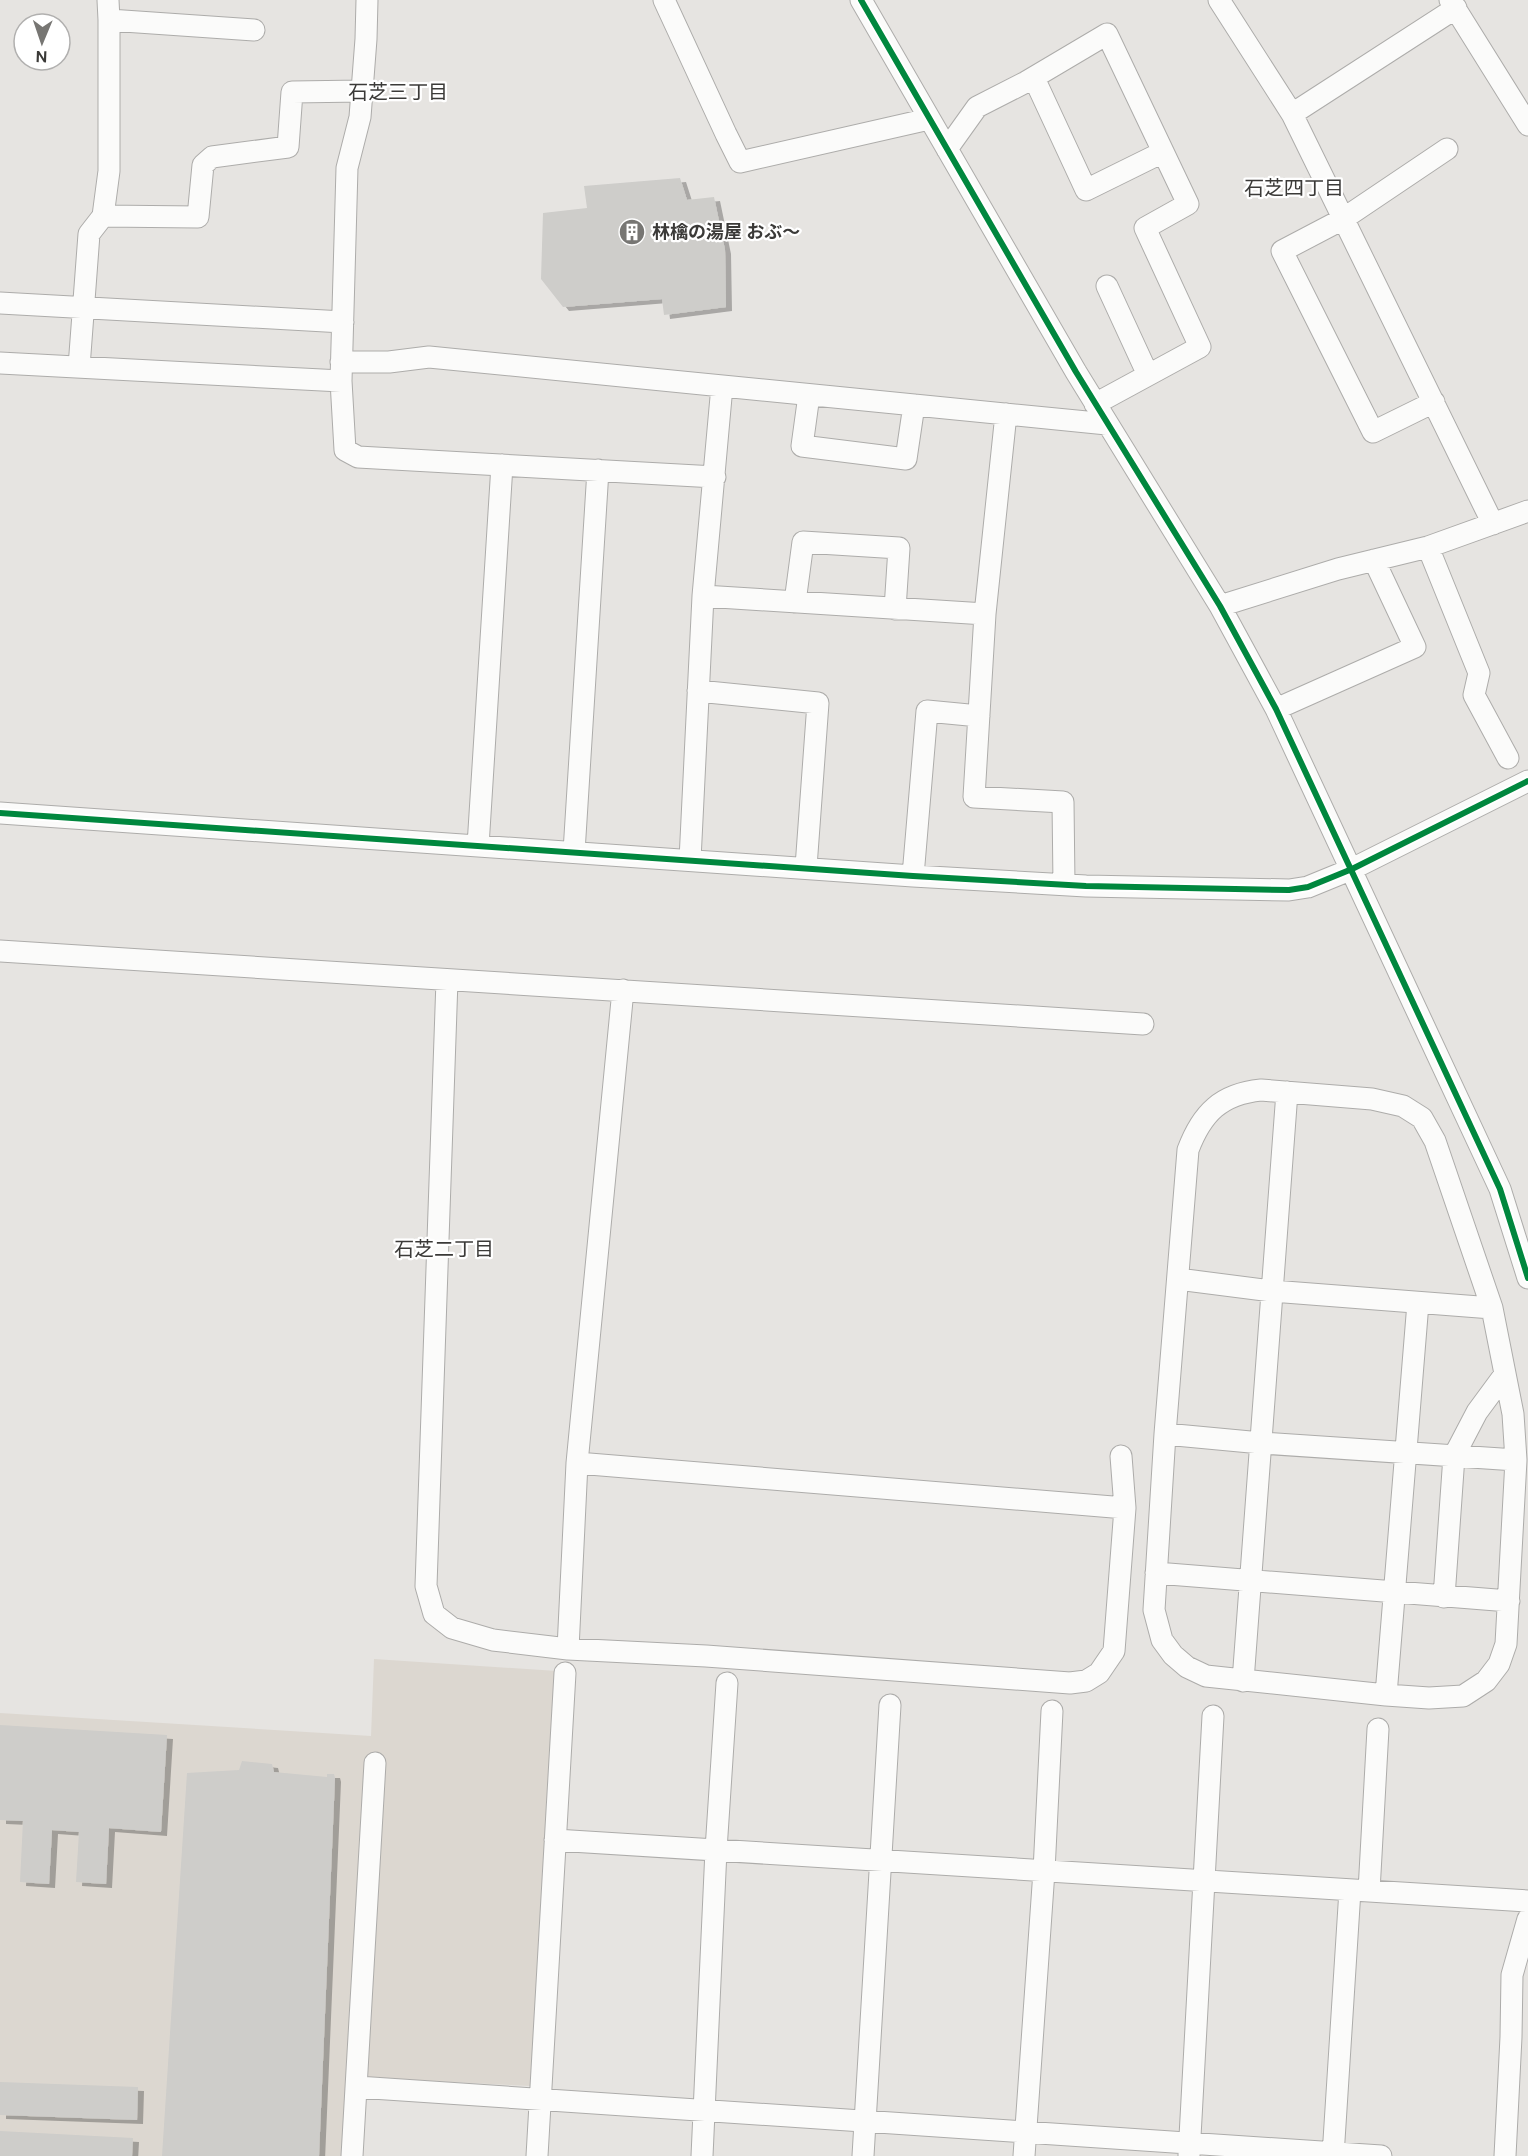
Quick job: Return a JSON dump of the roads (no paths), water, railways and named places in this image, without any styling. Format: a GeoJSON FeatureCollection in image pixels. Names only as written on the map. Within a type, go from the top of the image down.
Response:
{"type":"FeatureCollection","features":[{"type":"Feature","properties":{"kind":"street"},"geometry":{"type":"LineString","coordinates":[[367,0],[360,117],[347,168],[341,371],[345,450],[358,457],[715,477]]}},
{"type":"Feature","properties":{"kind":"street"},"geometry":{"type":"LineString","coordinates":[[664,0],[740,162],[929,119]]}},
{"type":"Feature","properties":{"kind":"street"},"geometry":{"type":"LineString","coordinates":[[861,0],[1095,404],[1220,606],[1276,709],[1500,1189],[1521,1227],[1528,1278]]}},
{"type":"Feature","properties":{"kind":"street"},"geometry":{"type":"LineString","coordinates":[[1219,0],[1292,114],[1493,524]]}},
{"type":"Feature","properties":{"kind":"street"},"geometry":{"type":"LineString","coordinates":[[1292,114],[1453,4],[1528,124]]}},
{"type":"Feature","properties":{"kind":"street"},"geometry":{"type":"LineString","coordinates":[[79,367],[89,234],[103,216],[109,171],[108,10],[254,30]]}},
{"type":"Feature","properties":{"kind":"street"},"geometry":{"type":"LineString","coordinates":[[946,149],[977,107],[1034,78],[1107,34],[1188,204],[1145,228],[1200,347],[1095,404]]}},
{"type":"Feature","properties":{"kind":"street"},"geometry":{"type":"LineString","coordinates":[[1034,78],[1086,190],[1163,152]]}},
{"type":"Feature","properties":{"kind":"street"},"geometry":{"type":"LineString","coordinates":[[103,216],[198,217],[203,165],[212,157],[288,147],[292,92],[362,91]]}},
{"type":"Feature","properties":{"kind":"street"},"geometry":{"type":"LineString","coordinates":[[1434,402],[1373,432],[1282,251],[1343,219],[1447,149]]}},
{"type":"Feature","properties":{"kind":"street"},"geometry":{"type":"LineString","coordinates":[[1107,286],[1148,375]]}},
{"type":"Feature","properties":{"kind":"street"},"geometry":{"type":"LineString","coordinates":[[0,303],[343,322]]}},
{"type":"Feature","properties":{"kind":"street"},"geometry":{"type":"LineString","coordinates":[[0,363],[79,367],[341,371],[429,357],[1107,424]]}},
{"type":"Feature","properties":{"kind":"street"},"geometry":{"type":"LineString","coordinates":[[690,860],[703,596],[722,386]]}},
{"type":"Feature","properties":{"kind":"street"},"geometry":{"type":"LineString","coordinates":[[809,395],[802,446],[906,459],[914,405]]}},
{"type":"Feature","properties":{"kind":"street"},"geometry":{"type":"LineString","coordinates":[[1006,414],[985,615],[974,797],[1063,802],[1064,885]]}},
{"type":"Feature","properties":{"kind":"street"},"geometry":{"type":"LineString","coordinates":[[478,846],[502,465]]}},
{"type":"Feature","properties":{"kind":"street"},"geometry":{"type":"LineString","coordinates":[[574,852],[598,470]]}},
{"type":"Feature","properties":{"kind":"street"},"geometry":{"type":"LineString","coordinates":[[1220,606],[1338,569],[1428,547],[1528,511]]}},
{"type":"Feature","properties":{"kind":"street"},"geometry":{"type":"LineString","coordinates":[[795,602],[803,542],[899,548],[895,609]]}},
{"type":"Feature","properties":{"kind":"street"},"geometry":{"type":"LineString","coordinates":[[1428,547],[1479,673],[1474,695],[1508,758]]}},
{"type":"Feature","properties":{"kind":"street"},"geometry":{"type":"LineString","coordinates":[[1276,709],[1416,646],[1374,561]]}},
{"type":"Feature","properties":{"kind":"street"},"geometry":{"type":"LineString","coordinates":[[703,596],[985,615]]}},
{"type":"Feature","properties":{"kind":"street"},"geometry":{"type":"LineString","coordinates":[[698,691],[818,703],[806,867]]}},
{"type":"Feature","properties":{"kind":"street"},"geometry":{"type":"LineString","coordinates":[[913,876],[927,711],[979,716]]}},
{"type":"Feature","properties":{"kind":"street"},"geometry":{"type":"LineString","coordinates":[[0,813],[913,876],[1064,885],[1289,890],[1308,887],[1352,869],[1528,781]]}},
{"type":"Feature","properties":{"kind":"street"},"geometry":{"type":"LineString","coordinates":[[0,951],[1143,1024]]}},
{"type":"Feature","properties":{"kind":"street"},"geometry":{"type":"LineString","coordinates":[[447,980],[426,1586],[434,1614],[452,1628],[493,1640],[568,1649],[706,1656],[1070,1683],[1086,1681],[1099,1673],[1114,1651],[1125,1508],[1121,1456]]}},
{"type":"Feature","properties":{"kind":"street"},"geometry":{"type":"LineString","coordinates":[[568,1649],[577,1463],[622,990]]}},
{"type":"Feature","properties":{"kind":"street"},"geometry":{"type":"LineString","coordinates":[[1261,1090],[1372,1099],[1403,1106],[1422,1118],[1435,1141],[1492,1308],[1513,1414],[1516,1460],[1506,1644],[1500,1664],[1486,1681],[1463,1696],[1429,1698],[1243,1681],[1206,1676],[1187,1667],[1162,1640],[1154,1610],[1178,1280],[1188,1150],[1201,1121],[1226,1098],[1242,1092],[1261,1090]]}},
{"type":"Feature","properties":{"kind":"street"},"geometry":{"type":"LineString","coordinates":[[1243,1681],[1287,1092]]}},
{"type":"Feature","properties":{"kind":"street"},"geometry":{"type":"LineString","coordinates":[[1178,1280],[1272,1291],[1492,1308]]}},
{"type":"Feature","properties":{"kind":"street"},"geometry":{"type":"LineString","coordinates":[[1386,1695],[1418,1303]]}},
{"type":"Feature","properties":{"kind":"street"},"geometry":{"type":"LineString","coordinates":[[1444,1597],[1454,1456],[1477,1412],[1505,1374]]}},
{"type":"Feature","properties":{"kind":"street"},"geometry":{"type":"LineString","coordinates":[[1165,1434],[1261,1443],[1516,1460]]}},
{"type":"Feature","properties":{"kind":"street"},"geometry":{"type":"LineString","coordinates":[[577,1463],[1125,1508]]}},
{"type":"Feature","properties":{"kind":"street"},"geometry":{"type":"LineString","coordinates":[[1156,1573],[1509,1601]]}},
{"type":"Feature","properties":{"kind":"street"},"geometry":{"type":"LineString","coordinates":[[537,2156],[565,1673]]}},
{"type":"Feature","properties":{"kind":"street"},"geometry":{"type":"LineString","coordinates":[[702,2156],[716,1850],[727,1683]]}},
{"type":"Feature","properties":{"kind":"street"},"geometry":{"type":"LineString","coordinates":[[863,2156],[890,1705]]}},
{"type":"Feature","properties":{"kind":"street"},"geometry":{"type":"LineString","coordinates":[[1024,2156],[1044,1871],[1052,1711]]}},
{"type":"Feature","properties":{"kind":"street"},"geometry":{"type":"LineString","coordinates":[[1190,2150],[1213,1716]]}},
{"type":"Feature","properties":{"kind":"street"},"geometry":{"type":"LineString","coordinates":[[1334,2154],[1378,1729]]}},
{"type":"Feature","properties":{"kind":"street"},"geometry":{"type":"LineString","coordinates":[[352,2156],[375,1764]]}},
{"type":"Feature","properties":{"kind":"street"},"geometry":{"type":"LineString","coordinates":[[555,1840],[1528,1901]]}},
{"type":"Feature","properties":{"kind":"street"},"geometry":{"type":"LineString","coordinates":[[1505,2156],[1512,1975],[1528,1919]]}},
{"type":"Feature","properties":{"kind":"street"},"geometry":{"type":"LineString","coordinates":[[357,2087],[1025,2132],[1190,2150],[1381,2156]]}},
{"type":"Feature","properties":{"kind":"place","name":"林檎の湯屋 おぶ～"},"geometry":{"type":"Point","coordinates":[632,232]}},
{"type":"Feature","properties":{"kind":"district","name":"石芝三丁目"},"geometry":{"type":"Point","coordinates":[398,92]}},
{"type":"Feature","properties":{"kind":"district","name":"石芝四丁目"},"geometry":{"type":"Point","coordinates":[1294,188]}},
{"type":"Feature","properties":{"kind":"district","name":"石芝二丁目"},"geometry":{"type":"Point","coordinates":[444,1249]}}]}
